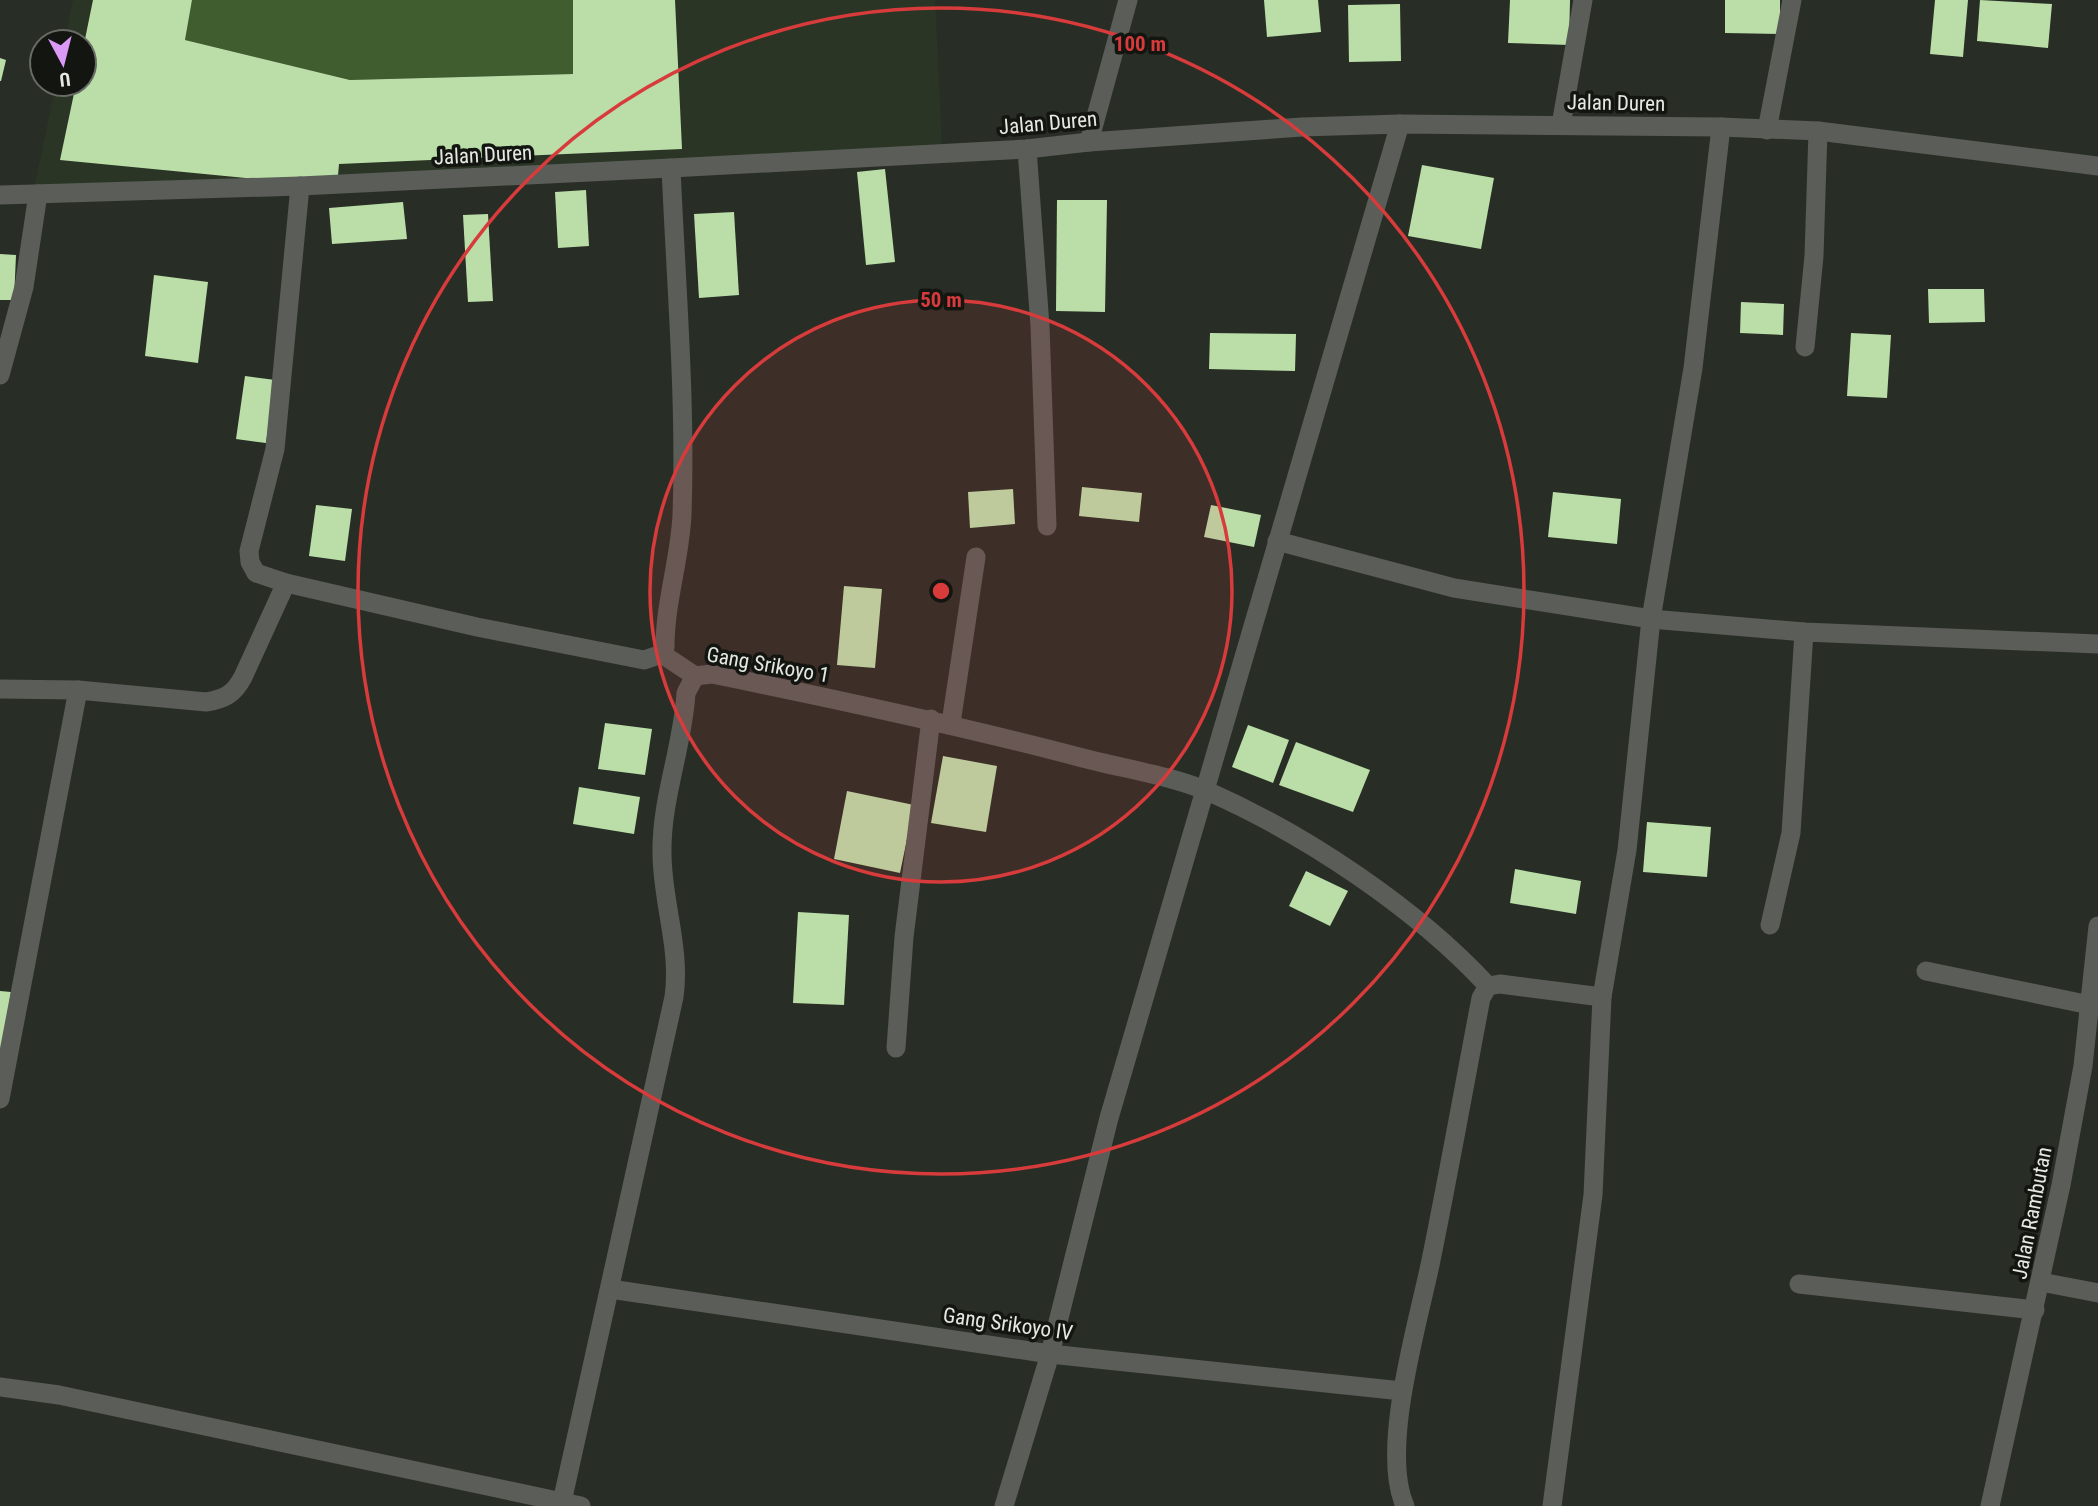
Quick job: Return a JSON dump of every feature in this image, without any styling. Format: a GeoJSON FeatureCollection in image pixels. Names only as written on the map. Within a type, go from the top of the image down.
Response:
{"type":"FeatureCollection","features":[{"type":"Feature","properties":{"kind":"street"},"geometry":{"type":"LineString","coordinates":[[1089,142],[1128,0]]}},
{"type":"Feature","properties":{"kind":"street"},"geometry":{"type":"LineString","coordinates":[[1561,125],[1583,0]]}},
{"type":"Feature","properties":{"kind":"street"},"geometry":{"type":"LineString","coordinates":[[1766,130],[1792,0]]}},
{"type":"Feature","properties":{"kind":"street"},"geometry":{"type":"LineString","coordinates":[[1004,1506],[1050,1353],[1109,1118],[1400,124]]}},
{"type":"Feature","properties":{"kind":"street","name":"Jalan Duren"},"geometry":{"type":"LineString","coordinates":[[0,195],[300,186],[671,168],[1027,149],[1302,127],[1400,124],[1721,127],[1818,131],[2098,166]]}},
{"type":"Feature","properties":{"kind":"street"},"geometry":{"type":"LineString","coordinates":[[1552,1506],[1594,1195],[1602,997],[1627,850],[1651,619],[1693,368],[1721,127]]}},
{"type":"Feature","properties":{"kind":"street"},"geometry":{"type":"LineString","coordinates":[[1805,347],[1814,256],[1818,131]]}},
{"type":"Feature","properties":{"kind":"street"},"geometry":{"type":"LineString","coordinates":[[1027,149],[1040,326],[1048,526]]}},
{"type":"Feature","properties":{"kind":"street"},"geometry":{"type":"LineString","coordinates":[[300,186],[275,449],[248,551],[256,573],[286,583],[478,627],[644,660],[662,654],[665,647],[670,590],[680,545],[682,490],[671,168]]}},
{"type":"Feature","properties":{"kind":"street"},"geometry":{"type":"LineString","coordinates":[[0,375],[24,287],[37,194]]}},
{"type":"Feature","properties":{"kind":"street"},"geometry":{"type":"LineString","coordinates":[[1277,541],[1454,588],[1651,619],[1804,632],[2098,645]]}},
{"type":"Feature","properties":{"kind":"street"},"geometry":{"type":"LineString","coordinates":[[896,1048],[904,937],[941,721],[976,558]]}},
{"type":"Feature","properties":{"kind":"street"},"geometry":{"type":"LineString","coordinates":[[0,689],[78,690],[181,701],[224,699],[237,688],[243,677],[286,583]]}},
{"type":"Feature","properties":{"kind":"street"},"geometry":{"type":"LineString","coordinates":[[1770,925],[1791,833],[1804,632]]}},
{"type":"Feature","properties":{"kind":"street","name":"Gang Srikoyo 1"},"geometry":{"type":"LineString","coordinates":[[662,654],[695,676],[712,674],[941,721],[1205,790],[1296,838],[1389,899],[1455,951],[1488,986]]}},
{"type":"Feature","properties":{"kind":"street"},"geometry":{"type":"LineString","coordinates":[[562,1502],[677,975],[662,849],[686,693],[695,676]]}},
{"type":"Feature","properties":{"kind":"street"},"geometry":{"type":"LineString","coordinates":[[0,1099],[78,690]]}},
{"type":"Feature","properties":{"kind":"street","name":"Jalan Rambutan"},"geometry":{"type":"LineString","coordinates":[[1990,1506],[2041,1282],[2081,1079],[2098,926]]}},
{"type":"Feature","properties":{"kind":"street"},"geometry":{"type":"LineString","coordinates":[[1926,971],[2090,1005]]}},
{"type":"Feature","properties":{"kind":"street"},"geometry":{"type":"LineString","coordinates":[[1405,1506],[1397,1488],[1402,1391],[1430,1266],[1481,998],[1488,986],[1500,984],[1602,997]]}},
{"type":"Feature","properties":{"kind":"street"},"geometry":{"type":"LineString","coordinates":[[2041,1282],[2098,1293]]}},
{"type":"Feature","properties":{"kind":"street"},"geometry":{"type":"LineString","coordinates":[[1799,1284],[2035,1310]]}},
{"type":"Feature","properties":{"kind":"street","name":"Gang Srikoyo IV"},"geometry":{"type":"LineString","coordinates":[[610,1289],[1050,1353],[1402,1391]]}},
{"type":"Feature","properties":{"kind":"street"},"geometry":{"type":"LineString","coordinates":[[0,1387],[59,1395],[581,1506]]}},
{"type":"Feature","properties":{"kind":"shaded area"},"geometry":{"type":"Polygon","coordinates":[[[73,0],[935,0],[942,149],[33,194],[53,98],[98,98],[98,28],[68,28],[73,0]]]}},
{"type":"Feature","properties":{"kind":"green space"},"geometry":{"type":"Polygon","coordinates":[[[192,0],[573,0],[573,74],[350,80],[185,40],[192,0]]]}},
{"type":"Feature","properties":{"kind":"building"},"geometry":{"type":"Polygon","coordinates":[[[93,0],[192,0],[185,40],[350,80],[573,74],[573,0],[675,0],[682,149],[339,164],[337,187],[60,160],[73,98],[98,98],[98,28],[87,28],[93,0]]]}},
{"type":"Feature","properties":{"kind":"building"},"geometry":{"type":"Polygon","coordinates":[[[1264,0],[1318,0],[1321,32],[1267,37],[1264,0]]]}},
{"type":"Feature","properties":{"kind":"building"},"geometry":{"type":"Polygon","coordinates":[[[1510,0],[1570,0],[1569,45],[1508,43],[1510,0]]]}},
{"type":"Feature","properties":{"kind":"building"},"geometry":{"type":"Polygon","coordinates":[[[1725,0],[1780,0],[1780,34],[1725,33],[1725,0]]]}},
{"type":"Feature","properties":{"kind":"building"},"geometry":{"type":"Polygon","coordinates":[[[1935,0],[1968,0],[1963,57],[1930,54],[1935,0]]]}},
{"type":"Feature","properties":{"kind":"building"},"geometry":{"type":"Polygon","coordinates":[[[1980,0],[2052,4],[2048,48],[1977,41],[1980,0]]]}},
{"type":"Feature","properties":{"kind":"building"},"geometry":{"type":"Polygon","coordinates":[[[1400,4],[1401,61],[1349,62],[1348,5],[1400,4]]]}},
{"type":"Feature","properties":{"kind":"building"},"geometry":{"type":"Polygon","coordinates":[[[0,58],[6,60],[1,81],[0,81],[0,58]]]}},
{"type":"Feature","properties":{"kind":"building"},"geometry":{"type":"Polygon","coordinates":[[[1422,165],[1494,178],[1481,249],[1408,236],[1422,165]]]}},
{"type":"Feature","properties":{"kind":"building"},"geometry":{"type":"Polygon","coordinates":[[[885,169],[895,262],[866,265],[857,172],[885,169]]]}},
{"type":"Feature","properties":{"kind":"building"},"geometry":{"type":"Polygon","coordinates":[[[586,190],[589,246],[558,248],[555,192],[586,190]]]}},
{"type":"Feature","properties":{"kind":"building"},"geometry":{"type":"Polygon","coordinates":[[[1057,200],[1107,200],[1105,312],[1056,311],[1057,200]]]}},
{"type":"Feature","properties":{"kind":"building"},"geometry":{"type":"Polygon","coordinates":[[[403,202],[407,239],[332,244],[329,208],[403,202]]]}},
{"type":"Feature","properties":{"kind":"building"},"geometry":{"type":"Polygon","coordinates":[[[734,212],[739,295],[699,298],[694,214],[734,212]]]}},
{"type":"Feature","properties":{"kind":"building"},"geometry":{"type":"Polygon","coordinates":[[[488,214],[493,301],[468,302],[463,215],[488,214]]]}},
{"type":"Feature","properties":{"kind":"building"},"geometry":{"type":"Polygon","coordinates":[[[0,254],[16,255],[14,300],[0,300],[0,254]]]}},
{"type":"Feature","properties":{"kind":"building"},"geometry":{"type":"Polygon","coordinates":[[[154,275],[208,282],[198,363],[145,356],[154,275]]]}},
{"type":"Feature","properties":{"kind":"building"},"geometry":{"type":"Polygon","coordinates":[[[1928,289],[1984,289],[1985,322],[1929,323],[1928,289]]]}},
{"type":"Feature","properties":{"kind":"building"},"geometry":{"type":"Polygon","coordinates":[[[1741,302],[1784,304],[1783,335],[1740,333],[1741,302]]]}},
{"type":"Feature","properties":{"kind":"building"},"geometry":{"type":"Polygon","coordinates":[[[1210,333],[1296,334],[1295,371],[1209,369],[1210,333]]]}},
{"type":"Feature","properties":{"kind":"building"},"geometry":{"type":"Polygon","coordinates":[[[1851,333],[1891,335],[1887,398],[1847,396],[1851,333]]]}},
{"type":"Feature","properties":{"kind":"building"},"geometry":{"type":"Polygon","coordinates":[[[245,376],[275,380],[266,443],[236,439],[245,376]]]}},
{"type":"Feature","properties":{"kind":"building"},"geometry":{"type":"Polygon","coordinates":[[[1082,487],[1142,493],[1139,522],[1079,516],[1082,487]]]}},
{"type":"Feature","properties":{"kind":"building"},"geometry":{"type":"Polygon","coordinates":[[[1013,489],[1015,524],[970,528],[968,492],[1013,489]]]}},
{"type":"Feature","properties":{"kind":"building"},"geometry":{"type":"Polygon","coordinates":[[[1553,492],[1621,499],[1617,544],[1548,537],[1553,492]]]}},
{"type":"Feature","properties":{"kind":"building"},"geometry":{"type":"Polygon","coordinates":[[[316,505],[352,509],[345,561],[309,556],[316,505]]]}},
{"type":"Feature","properties":{"kind":"building"},"geometry":{"type":"Polygon","coordinates":[[[1211,505],[1261,515],[1254,547],[1204,537],[1211,505]]]}},
{"type":"Feature","properties":{"kind":"building"},"geometry":{"type":"Polygon","coordinates":[[[844,586],[882,589],[875,668],[837,665],[844,586]]]}},
{"type":"Feature","properties":{"kind":"building"},"geometry":{"type":"Polygon","coordinates":[[[605,723],[652,729],[645,775],[598,769],[605,723]]]}},
{"type":"Feature","properties":{"kind":"building"},"geometry":{"type":"Polygon","coordinates":[[[1248,725],[1289,740],[1273,783],[1232,767],[1248,725]]]}},
{"type":"Feature","properties":{"kind":"building"},"geometry":{"type":"Polygon","coordinates":[[[1296,742],[1370,770],[1353,812],[1279,785],[1296,742]]]}},
{"type":"Feature","properties":{"kind":"building"},"geometry":{"type":"Polygon","coordinates":[[[943,756],[997,766],[986,832],[931,823],[943,756]]]}},
{"type":"Feature","properties":{"kind":"building"},"geometry":{"type":"Polygon","coordinates":[[[579,787],[640,797],[634,834],[573,824],[579,787]]]}},
{"type":"Feature","properties":{"kind":"building"},"geometry":{"type":"Polygon","coordinates":[[[847,791],[914,805],[900,873],[834,859],[847,791]]]}},
{"type":"Feature","properties":{"kind":"building"},"geometry":{"type":"Polygon","coordinates":[[[1647,822],[1711,827],[1707,877],[1643,872],[1647,822]]]}},
{"type":"Feature","properties":{"kind":"building"},"geometry":{"type":"Polygon","coordinates":[[[1515,869],[1581,881],[1576,914],[1510,903],[1515,869]]]}},
{"type":"Feature","properties":{"kind":"building"},"geometry":{"type":"Polygon","coordinates":[[[1306,871],[1348,891],[1330,926],[1289,906],[1306,871]]]}},
{"type":"Feature","properties":{"kind":"building"},"geometry":{"type":"Polygon","coordinates":[[[798,912],[849,915],[844,1005],[793,1003],[798,912]]]}},
{"type":"Feature","properties":{"kind":"building"},"geometry":{"type":"Polygon","coordinates":[[[0,991],[11,992],[0,1058],[0,991]]]}}]}
